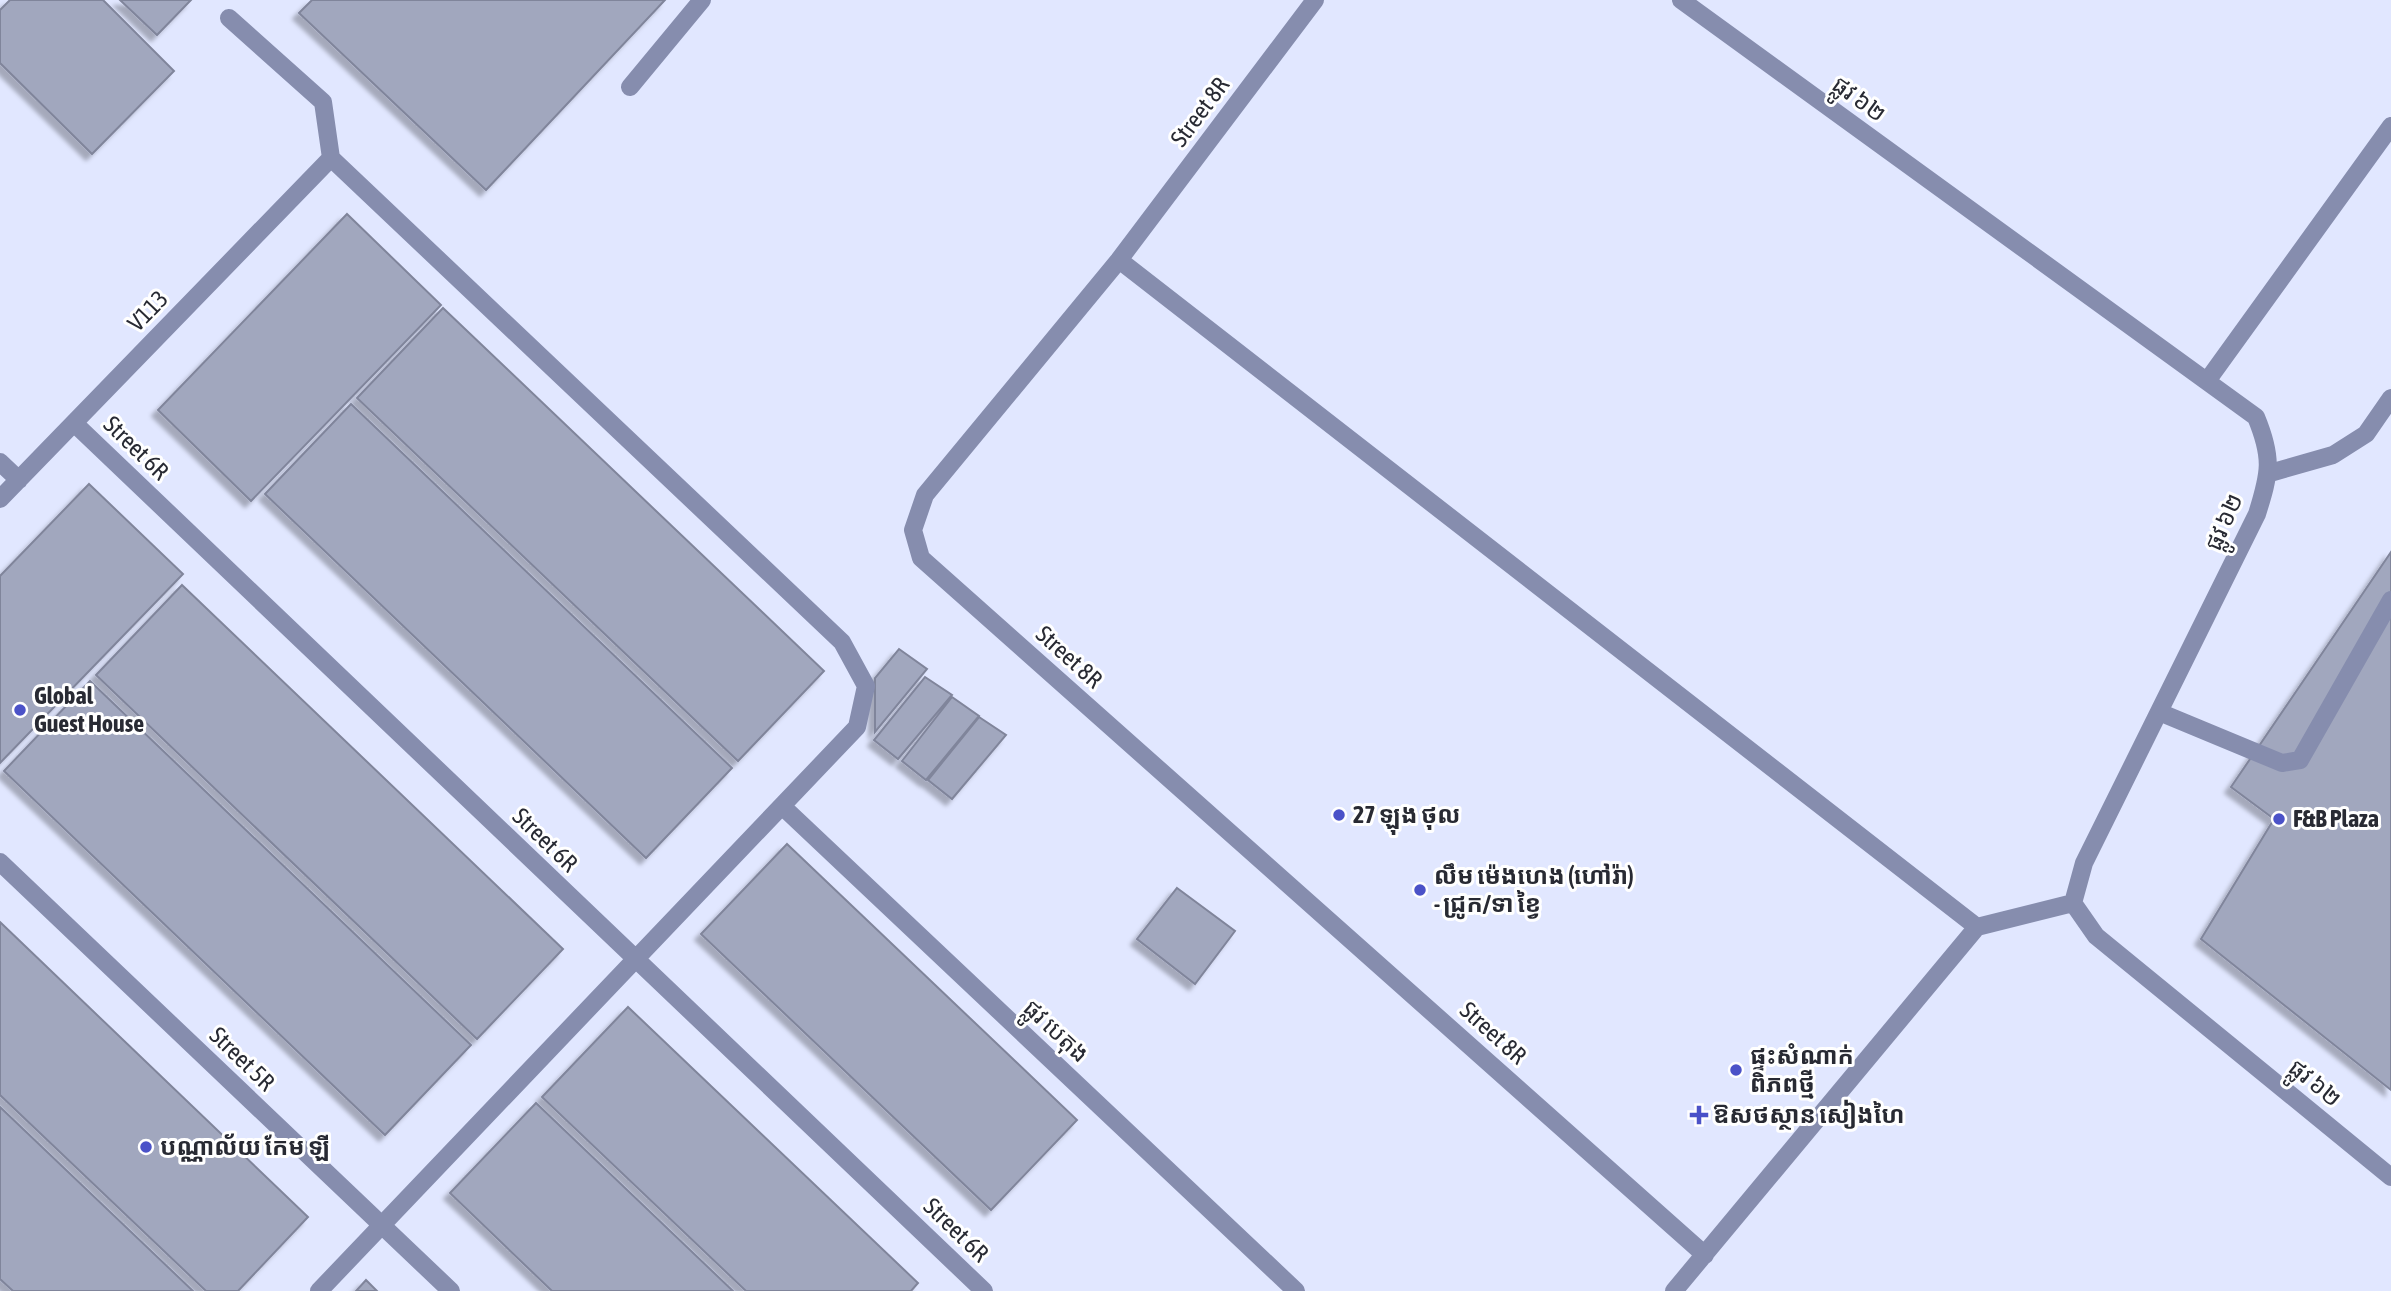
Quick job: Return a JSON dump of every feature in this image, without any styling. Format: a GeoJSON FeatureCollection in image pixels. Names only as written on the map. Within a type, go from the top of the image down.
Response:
{"type":"FeatureCollection","features":[{"type":"Feature","properties":{"kind":"street"},"geometry":{"type":"LineString","coordinates":[[631,87],[702,0]]}},
{"type":"Feature","properties":{"kind":"street","name":"Street 8R"},"geometry":{"type":"LineString","coordinates":[[1315,0],[1119,260],[925,495],[913,530],[921,558],[1705,1255]]}},
{"type":"Feature","properties":{"kind":"street","name":"ផ្លូវ ៦២"},"geometry":{"type":"LineString","coordinates":[[1681,0],[2256,417],[2268,446],[2270,473],[2257,514],[2084,863],[2073,903],[2096,936],[2391,1177]]}},
{"type":"Feature","properties":{"kind":"street"},"geometry":{"type":"LineString","coordinates":[[229,18],[323,102],[331,158],[842,642],[866,686],[857,727],[319,1291]]}},
{"type":"Feature","properties":{"kind":"street"},"geometry":{"type":"LineString","coordinates":[[2207,381],[2391,126]]}},
{"type":"Feature","properties":{"kind":"street","name":"V113"},"geometry":{"type":"LineString","coordinates":[[0,499],[331,158]]}},
{"type":"Feature","properties":{"kind":"street"},"geometry":{"type":"LineString","coordinates":[[1119,260],[1978,927]]}},
{"type":"Feature","properties":{"kind":"street"},"geometry":{"type":"LineString","coordinates":[[2270,473],[2333,455],[2367,434],[2391,398]]}},
{"type":"Feature","properties":{"kind":"street","name":"Street 6R"},"geometry":{"type":"LineString","coordinates":[[74,423],[984,1291]]}},
{"type":"Feature","properties":{"kind":"street"},"geometry":{"type":"LineString","coordinates":[[0,462],[19,480]]}},
{"type":"Feature","properties":{"kind":"street"},"geometry":{"type":"LineString","coordinates":[[2159,712],[2283,763],[2300,760],[2391,600]]}},
{"type":"Feature","properties":{"kind":"street","name":"ផ្លូវ បេតុង"},"geometry":{"type":"LineString","coordinates":[[782,806],[1296,1291]]}},
{"type":"Feature","properties":{"kind":"street","name":"Street 5R"},"geometry":{"type":"LineString","coordinates":[[0,862],[451,1291]]}},
{"type":"Feature","properties":{"kind":"street"},"geometry":{"type":"LineString","coordinates":[[1674,1291],[1978,927],[2073,903]]}},
{"type":"Feature","properties":{"kind":"building"},"geometry":{"type":"Polygon","coordinates":[[[10,0],[103,0],[174,71],[92,154],[0,63],[0,10],[10,0]]]}},
{"type":"Feature","properties":{"kind":"building"},"geometry":{"type":"Polygon","coordinates":[[[120,0],[191,0],[157,35],[120,0]]]}},
{"type":"Feature","properties":{"kind":"building"},"geometry":{"type":"Polygon","coordinates":[[[312,0],[665,0],[486,190],[299,13],[312,0]]]}},
{"type":"Feature","properties":{"kind":"building"},"geometry":{"type":"Polygon","coordinates":[[[347,214],[441,305],[251,501],[158,410],[347,214]]]}},
{"type":"Feature","properties":{"kind":"building"},"geometry":{"type":"Polygon","coordinates":[[[443,308],[824,671],[738,761],[357,398],[443,308]]]}},
{"type":"Feature","properties":{"kind":"building"},"geometry":{"type":"Polygon","coordinates":[[[351,404],[732,768],[646,858],[265,494],[351,404]]]}},
{"type":"Feature","properties":{"kind":"building"},"geometry":{"type":"Polygon","coordinates":[[[89,484],[183,574],[0,763],[0,576],[89,484]]]}},
{"type":"Feature","properties":{"kind":"building"},"geometry":{"type":"Polygon","coordinates":[[[2391,552],[2391,1090],[2201,939],[2274,819],[2231,787],[2391,552]]]}},
{"type":"Feature","properties":{"kind":"building"},"geometry":{"type":"Polygon","coordinates":[[[182,585],[563,949],[477,1039],[96,675],[182,585]]]}},
{"type":"Feature","properties":{"kind":"building"},"geometry":{"type":"Polygon","coordinates":[[[899,649],[927,669],[875,732],[875,678],[899,649]]]}},
{"type":"Feature","properties":{"kind":"building"},"geometry":{"type":"Polygon","coordinates":[[[925,677],[952,695],[898,759],[874,740],[925,677]]]}},
{"type":"Feature","properties":{"kind":"building"},"geometry":{"type":"Polygon","coordinates":[[[90,681],[471,1045],[385,1135],[4,771],[90,681]]]}},
{"type":"Feature","properties":{"kind":"building"},"geometry":{"type":"Polygon","coordinates":[[[952,697],[979,716],[926,780],[902,761],[952,697]]]}},
{"type":"Feature","properties":{"kind":"building"},"geometry":{"type":"Polygon","coordinates":[[[979,717],[1006,735],[952,799],[928,780],[979,717]]]}},
{"type":"Feature","properties":{"kind":"building"},"geometry":{"type":"Polygon","coordinates":[[[787,844],[1077,1120],[991,1210],[701,934],[787,844]]]}},
{"type":"Feature","properties":{"kind":"building"},"geometry":{"type":"Polygon","coordinates":[[[1177,888],[1235,931],[1195,984],[1137,939],[1177,888]]]}},
{"type":"Feature","properties":{"kind":"building"},"geometry":{"type":"Polygon","coordinates":[[[0,922],[308,1217],[238,1291],[206,1291],[0,1095],[0,922]]]}},
{"type":"Feature","properties":{"kind":"building"},"geometry":{"type":"Polygon","coordinates":[[[628,1007],[918,1283],[911,1291],[746,1291],[542,1097],[628,1007]]]}},
{"type":"Feature","properties":{"kind":"building"},"geometry":{"type":"Polygon","coordinates":[[[536,1103],[733,1291],[552,1291],[450,1193],[536,1103]]]}},
{"type":"Feature","properties":{"kind":"building"},"geometry":{"type":"Polygon","coordinates":[[[0,1107],[193,1291],[13,1291],[0,1279],[0,1107]]]}},
{"type":"Feature","properties":{"kind":"building"},"geometry":{"type":"Polygon","coordinates":[[[366,1280],[377,1291],[356,1291],[366,1280]]]}},
{"type":"Feature","properties":{"kind":"place","name":"Global Guest House"},"geometry":{"type":"Point","coordinates":[20,710]}},
{"type":"Feature","properties":{"kind":"place","name":"27 ឡុង ថុល"},"geometry":{"type":"Point","coordinates":[1339,815]}},
{"type":"Feature","properties":{"kind":"place","name":"F&B Plaza"},"geometry":{"type":"Point","coordinates":[2279,819]}},
{"type":"Feature","properties":{"kind":"place","name":"លឹម ម៉េងហេង (ហៅរ៉ា) - ជ្រូក/ទា ខ្វៃ"},"geometry":{"type":"Point","coordinates":[1420,890]}},
{"type":"Feature","properties":{"kind":"place","name":"ផ្ទះសំណាក់ ពិភពថ្មី"},"geometry":{"type":"Point","coordinates":[1736,1070]}},
{"type":"Feature","properties":{"kind":"place","name":"ឱសថស្ថាន សៀងហៃ"},"geometry":{"type":"Point","coordinates":[1699,1115]}},
{"type":"Feature","properties":{"kind":"place","name":"បណ្ណាល័យ កែម ឡី"},"geometry":{"type":"Point","coordinates":[146,1147]}}]}
